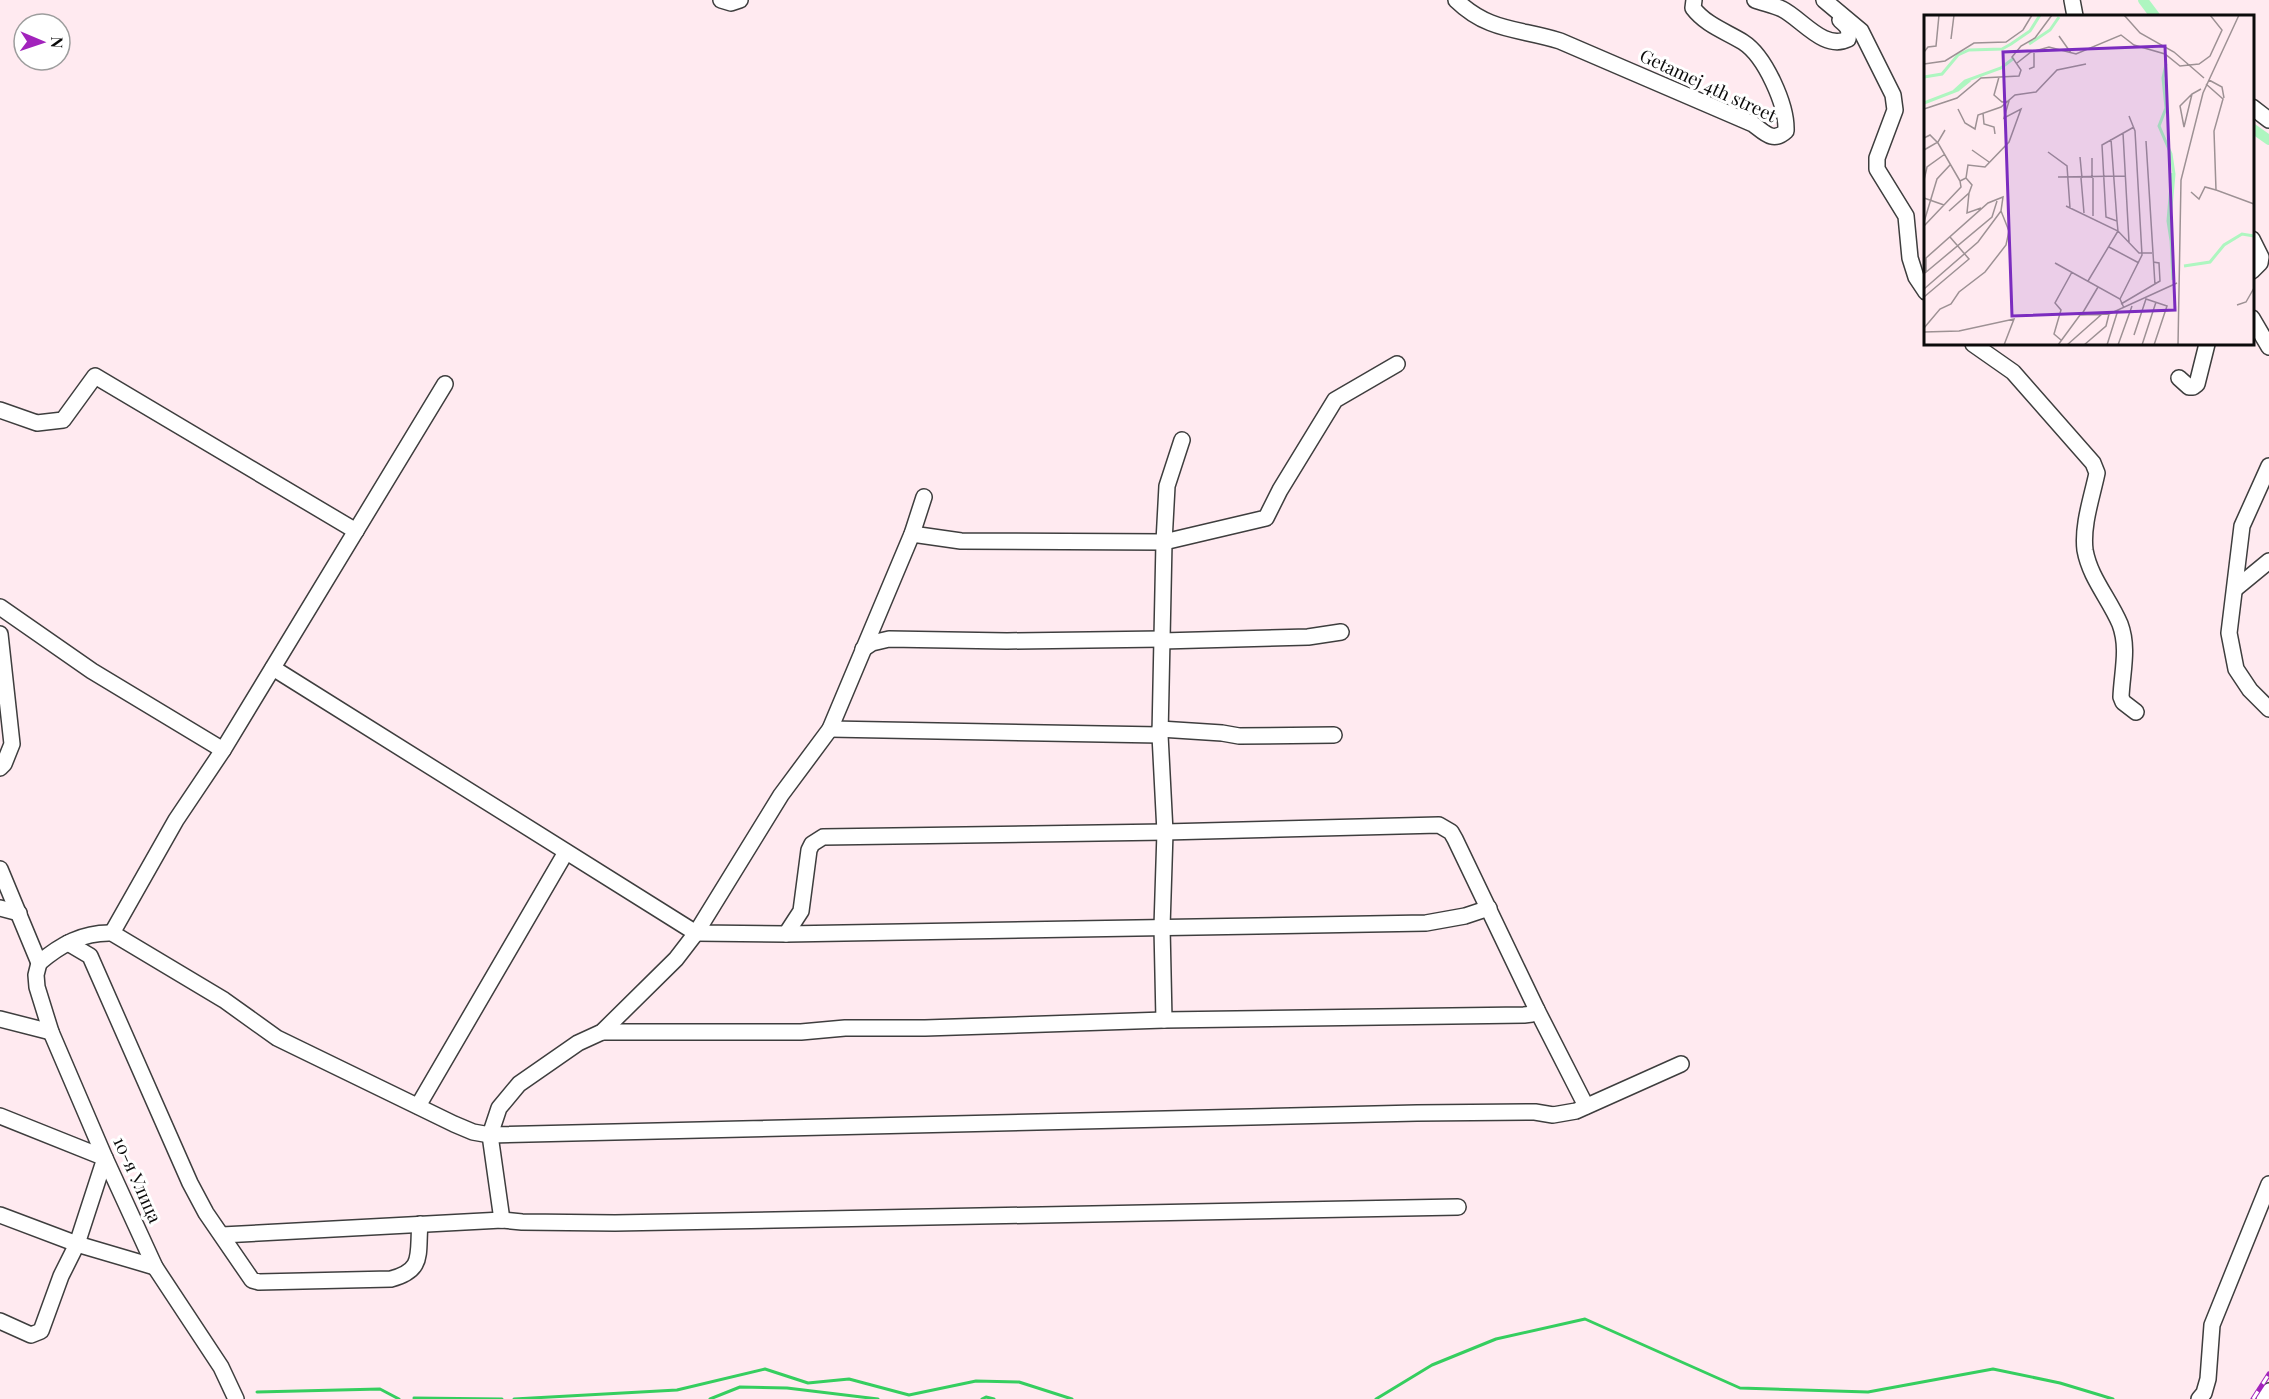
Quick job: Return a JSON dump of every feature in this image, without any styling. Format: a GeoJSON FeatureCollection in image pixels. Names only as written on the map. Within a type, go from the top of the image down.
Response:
{"type":"FeatureCollection","features":[{"type":"Feature","properties":{"kind":"street"},"geometry":{"type":"LineString","coordinates":[[721,0],[731,3],[740,0]]}},
{"type":"Feature","properties":{"kind":"street","name":"Getamej 4th street"},"geometry":{"type":"LineString","coordinates":[[1456,0],[1470,14],[1495,26],[1536,33],[1560,41],[1753,124],[1769,137],[1781,136],[1786,131],[1786,121],[1769,74],[1762,62],[1745,43],[1699,16],[1693,8],[1694,0]]}},
{"type":"Feature","properties":{"kind":"street"},"geometry":{"type":"LineString","coordinates":[[1755,0],[1782,9],[1820,37],[1842,42],[1848,39],[1850,32],[1848,27],[1833,13],[1828,2]]}},
{"type":"Feature","properties":{"kind":"street"},"geometry":{"type":"LineString","coordinates":[[2072,0],[2075,15]]}},
{"type":"Feature","properties":{"kind":"street"},"geometry":{"type":"LineString","coordinates":[[1828,2],[1861,31],[1893,95],[1894,110],[1877,158],[1877,169],[1906,216],[1910,258],[1916,277],[1924,289]]}},
{"type":"Feature","properties":{"kind":"street"},"geometry":{"type":"LineString","coordinates":[[2254,108],[2269,120]]}},
{"type":"Feature","properties":{"kind":"street"},"geometry":{"type":"LineString","coordinates":[[2254,241],[2261,257],[2260,263],[2254,270]]}},
{"type":"Feature","properties":{"kind":"street"},"geometry":{"type":"LineString","coordinates":[[2254,322],[2269,347]]}},
{"type":"Feature","properties":{"kind":"street"},"geometry":{"type":"LineString","coordinates":[[1974,345],[2013,372],[2093,463],[2097,473],[2085,535],[2085,548],[2089,568],[2120,625],[2125,651],[2121,697],[2122,702],[2136,712]]}},
{"type":"Feature","properties":{"kind":"street"},"geometry":{"type":"LineString","coordinates":[[2179,378],[2189,387],[2197,384],[2207,345]]}},
{"type":"Feature","properties":{"kind":"street"},"geometry":{"type":"LineString","coordinates":[[912,534],[961,540],[1164,542],[1266,518],[1280,490],[1335,400],[1397,364]]}},
{"type":"Feature","properties":{"kind":"street"},"geometry":{"type":"LineString","coordinates":[[0,410],[37,423],[63,420],[95,376],[356,531]]}},
{"type":"Feature","properties":{"kind":"street"},"geometry":{"type":"LineString","coordinates":[[112,933],[176,819],[223,750],[445,384]]}},
{"type":"Feature","properties":{"kind":"street"},"geometry":{"type":"LineString","coordinates":[[1164,1020],[1162,927],[1165,832],[1160,732],[1164,542],[1167,486],[1182,440]]}},
{"type":"Feature","properties":{"kind":"street"},"geometry":{"type":"LineString","coordinates":[[2269,466],[2242,526],[2229,633],[2236,669],[2250,690],[2269,709]]}},
{"type":"Feature","properties":{"kind":"street"},"geometry":{"type":"LineString","coordinates":[[502,1220],[490,1135],[499,1108],[519,1084],[578,1043],[602,1032],[643,994],[676,959],[696,933],[781,795],[830,729],[912,534],[924,497]]}},
{"type":"Feature","properties":{"kind":"street"},"geometry":{"type":"LineString","coordinates":[[2235,590],[2269,561]]}},
{"type":"Feature","properties":{"kind":"street"},"geometry":{"type":"LineString","coordinates":[[0,607],[92,671],[223,750]]}},
{"type":"Feature","properties":{"kind":"street"},"geometry":{"type":"LineString","coordinates":[[863,649],[872,643],[889,639],[1162,640],[1308,637],[1341,632]]}},
{"type":"Feature","properties":{"kind":"street"},"geometry":{"type":"LineString","coordinates":[[0,634],[12,744],[0,768]]}},
{"type":"Feature","properties":{"kind":"street"},"geometry":{"type":"LineString","coordinates":[[273,668],[696,933],[786,934],[1426,923],[1466,916],[1489,908]]}},
{"type":"Feature","properties":{"kind":"street"},"geometry":{"type":"LineString","coordinates":[[830,729],[1222,733],[1239,736],[1334,735]]}},
{"type":"Feature","properties":{"kind":"street"},"geometry":{"type":"LineString","coordinates":[[786,934],[801,911],[809,850],[812,844],[823,837],[1439,825],[1451,832],[1455,839],[1586,1107]]}},
{"type":"Feature","properties":{"kind":"street"},"geometry":{"type":"LineString","coordinates":[[418,1106],[566,852]]}},
{"type":"Feature","properties":{"kind":"street"},"geometry":{"type":"LineString","coordinates":[[0,869],[39,963],[68,943],[99,932],[112,933],[224,1000],[277,1038],[473,1132],[490,1135],[1393,1113],[1535,1112],[1553,1114],[1576,1111],[1681,1065]]}},
{"type":"Feature","properties":{"kind":"street"},"geometry":{"type":"LineString","coordinates":[[0,908],[19,913]]}},
{"type":"Feature","properties":{"kind":"street"},"geometry":{"type":"LineString","coordinates":[[68,943],[90,956],[190,1183],[206,1213],[252,1280],[259,1282],[392,1279],[406,1275],[417,1263],[420,1224]]}},
{"type":"Feature","properties":{"kind":"street","name":"10-я Улица"},"geometry":{"type":"LineString","coordinates":[[39,963],[36,975],[37,987],[51,1032],[105,1158],[155,1267],[221,1367],[236,1399]]}},
{"type":"Feature","properties":{"kind":"street"},"geometry":{"type":"LineString","coordinates":[[602,1032],[801,1032],[845,1028],[925,1028],[1164,1020],[1524,1015],[1532,1014],[1537,1010]]}},
{"type":"Feature","properties":{"kind":"street"},"geometry":{"type":"LineString","coordinates":[[0,1019],[51,1032]]}},
{"type":"Feature","properties":{"kind":"street"},"geometry":{"type":"LineString","coordinates":[[0,1116],[105,1158],[77,1244],[61,1276],[41,1332],[31,1335],[0,1321]]}},
{"type":"Feature","properties":{"kind":"street"},"geometry":{"type":"LineString","coordinates":[[2199,1399],[2204,1393],[2208,1379],[2212,1325],[2269,1184]]}},
{"type":"Feature","properties":{"kind":"street"},"geometry":{"type":"LineString","coordinates":[[222,1235],[502,1220],[615,1223],[1458,1207]]}},
{"type":"Feature","properties":{"kind":"street"},"geometry":{"type":"LineString","coordinates":[[0,1215],[77,1244],[155,1267]]}},
{"type":"Feature","properties":{"kind":"street"},"geometry":{"type":"LineString","coordinates":[[2264,1399],[2269,1391]]}},
{"type":"Feature","properties":{"kind":"waterway"},"geometry":{"type":"LineString","coordinates":[[2143,0],[2154,15]]}},
{"type":"Feature","properties":{"kind":"waterway"},"geometry":{"type":"LineString","coordinates":[[2254,129],[2269,140]]}},
{"type":"Feature","properties":{"kind":"waterway"},"geometry":{"type":"LineString","coordinates":[[1376,1399],[1432,1365],[1496,1339],[1585,1319],[1740,1388],[1868,1392],[1993,1369],[2060,1383],[2113,1399]]}},
{"type":"Feature","properties":{"kind":"waterway"},"geometry":{"type":"LineString","coordinates":[[514,1399],[677,1390],[765,1369],[808,1383],[849,1379],[909,1395],[976,1381],[1019,1382],[1072,1399]]}},
{"type":"Feature","properties":{"kind":"waterway"},"geometry":{"type":"LineString","coordinates":[[710,1399],[740,1387],[787,1388],[878,1399]]}},
{"type":"Feature","properties":{"kind":"waterway"},"geometry":{"type":"LineString","coordinates":[[257,1392],[380,1389],[399,1399]]}},
{"type":"Feature","properties":{"kind":"waterway"},"geometry":{"type":"LineString","coordinates":[[982,1399],[986,1397],[994,1399]]}},
{"type":"Feature","properties":{"kind":"waterway"},"geometry":{"type":"LineString","coordinates":[[414,1398],[502,1399]]}},
{"type":"Feature","properties":{"kind":"railway"},"geometry":{"type":"LineString","coordinates":[[2253,1399],[2269,1374]]}}]}
